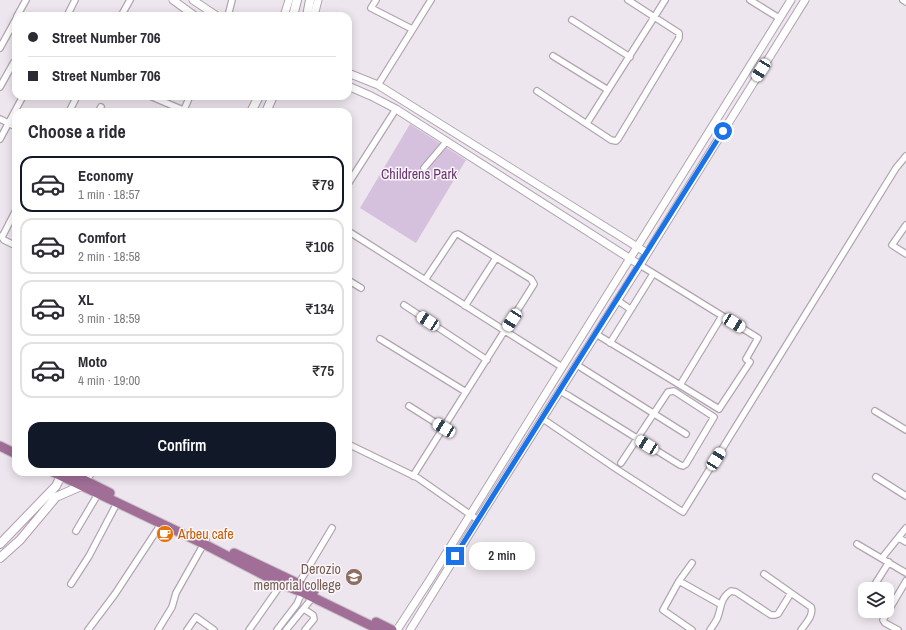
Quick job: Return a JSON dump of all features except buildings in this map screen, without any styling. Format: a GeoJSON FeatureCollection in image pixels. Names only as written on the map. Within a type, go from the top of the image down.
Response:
{"type":"FeatureCollection","features":[{"type":"Feature","properties":{"kind":"main road"},"geometry":{"type":"LineString","coordinates":[[294,12],[297,0]]}},
{"type":"Feature","properties":{"kind":"main road"},"geometry":{"type":"LineString","coordinates":[[308,12],[310,0]]}},
{"type":"Feature","properties":{"kind":"main road"},"geometry":{"type":"LineString","coordinates":[[0,440],[12,445]]}},
{"type":"Feature","properties":{"kind":"main road"},"geometry":{"type":"LineString","coordinates":[[0,446],[12,452]]}},
{"type":"Feature","properties":{"kind":"main road"},"geometry":{"type":"LineString","coordinates":[[0,544],[56,486],[60,476]]}},
{"type":"Feature","properties":{"kind":"main road"},"geometry":{"type":"LineString","coordinates":[[68,476],[285,581],[392,630]]}},
{"type":"Feature","properties":{"kind":"main road"},"geometry":{"type":"LineString","coordinates":[[0,558],[20,540],[56,497],[83,483],[88,476]]}},
{"type":"Feature","properties":{"kind":"main road"},"geometry":{"type":"LineString","coordinates":[[83,483],[98,494],[161,524],[205,542]]}},
{"type":"Feature","properties":{"kind":"main road"},"geometry":{"type":"LineString","coordinates":[[300,588],[313,597],[380,630]]}},
{"type":"Feature","properties":{"kind":"street"},"geometry":{"type":"LineString","coordinates":[[20,12],[26,0]]}},
{"type":"Feature","properties":{"kind":"street"},"geometry":{"type":"LineString","coordinates":[[69,12],[75,0]]}},
{"type":"Feature","properties":{"kind":"street"},"geometry":{"type":"LineString","coordinates":[[123,12],[130,0]]}},
{"type":"Feature","properties":{"kind":"street"},"geometry":{"type":"LineString","coordinates":[[173,0],[190,12]]}},
{"type":"Feature","properties":{"kind":"street"},"geometry":{"type":"LineString","coordinates":[[193,0],[211,12]]}},
{"type":"Feature","properties":{"kind":"street"},"geometry":{"type":"LineString","coordinates":[[229,12],[232,0]]}},
{"type":"Feature","properties":{"kind":"street"},"geometry":{"type":"LineString","coordinates":[[285,12],[289,0]]}},
{"type":"Feature","properties":{"kind":"street"},"geometry":{"type":"LineString","coordinates":[[315,12],[318,0]]}},
{"type":"Feature","properties":{"kind":"street"},"geometry":{"type":"LineString","coordinates":[[376,0],[371,8],[412,30]]}},
{"type":"Feature","properties":{"kind":"street"},"geometry":{"type":"LineString","coordinates":[[378,85],[431,0]]}},
{"type":"Feature","properties":{"kind":"street"},"geometry":{"type":"LineString","coordinates":[[537,91],[611,140],[616,141],[620,137],[679,38],[679,33],[628,0]]}},
{"type":"Feature","properties":{"kind":"street"},"geometry":{"type":"LineString","coordinates":[[587,123],[665,0]]}},
{"type":"Feature","properties":{"kind":"street"},"geometry":{"type":"LineString","coordinates":[[750,0],[779,18]]}},
{"type":"Feature","properties":{"kind":"street"},"geometry":{"type":"LineString","coordinates":[[397,630],[638,247],[791,0]]}},
{"type":"Feature","properties":{"kind":"street"},"geometry":{"type":"LineString","coordinates":[[410,630],[805,0]]}},
{"type":"Feature","properties":{"kind":"street"},"geometry":{"type":"LineString","coordinates":[[572,20],[630,57]]}},
{"type":"Feature","properties":{"kind":"street"},"geometry":{"type":"LineString","coordinates":[[0,48],[12,26]]}},
{"type":"Feature","properties":{"kind":"street"},"geometry":{"type":"LineString","coordinates":[[553,56],[608,90]]}},
{"type":"Feature","properties":{"kind":"street"},"geometry":{"type":"LineString","coordinates":[[0,86],[12,65]]}},
{"type":"Feature","properties":{"kind":"street"},"geometry":{"type":"LineString","coordinates":[[352,75],[378,85],[647,252]]}},
{"type":"Feature","properties":{"kind":"street"},"geometry":{"type":"LineString","coordinates":[[352,88],[396,109],[653,274],[758,338],[746,359],[750,362],[719,409],[596,334]]}},
{"type":"Feature","properties":{"kind":"street"},"geometry":{"type":"LineString","coordinates":[[159,100],[176,108]]}},
{"type":"Feature","properties":{"kind":"street"},"geometry":{"type":"LineString","coordinates":[[352,178],[396,109]]}},
{"type":"Feature","properties":{"kind":"street"},"geometry":{"type":"LineString","coordinates":[[0,139],[12,116]]}},
{"type":"Feature","properties":{"kind":"street"},"geometry":{"type":"LineString","coordinates":[[0,119],[12,125]]}},
{"type":"Feature","properties":{"kind":"street"},"geometry":{"type":"LineString","coordinates":[[424,168],[447,141]]}},
{"type":"Feature","properties":{"kind":"street"},"geometry":{"type":"LineString","coordinates":[[543,419],[683,512],[896,168],[906,156]]}},
{"type":"Feature","properties":{"kind":"street"},"geometry":{"type":"LineString","coordinates":[[12,217],[1,236],[4,240],[12,244]]}},
{"type":"Feature","properties":{"kind":"street"},"geometry":{"type":"LineString","coordinates":[[906,225],[892,245],[906,254]]}},
{"type":"Feature","properties":{"kind":"street"},"geometry":{"type":"LineString","coordinates":[[352,234],[562,367]]}},
{"type":"Feature","properties":{"kind":"street"},"geometry":{"type":"LineString","coordinates":[[413,476],[534,284],[531,279],[458,234],[455,235],[425,280]]}},
{"type":"Feature","properties":{"kind":"street"},"geometry":{"type":"LineString","coordinates":[[465,306],[496,258]]}},
{"type":"Feature","properties":{"kind":"street"},"geometry":{"type":"LineString","coordinates":[[610,343],[653,274]]}},
{"type":"Feature","properties":{"kind":"street"},"geometry":{"type":"LineString","coordinates":[[352,282],[361,288]]}},
{"type":"Feature","properties":{"kind":"street"},"geometry":{"type":"LineString","coordinates":[[617,300],[630,309]]}},
{"type":"Feature","properties":{"kind":"street"},"geometry":{"type":"LineString","coordinates":[[404,305],[487,360]]}},
{"type":"Feature","properties":{"kind":"street"},"geometry":{"type":"LineString","coordinates":[[680,385],[722,316]]}},
{"type":"Feature","properties":{"kind":"street"},"geometry":{"type":"LineString","coordinates":[[380,339],[466,392]]}},
{"type":"Feature","properties":{"kind":"street"},"geometry":{"type":"LineString","coordinates":[[576,365],[686,434]]}},
{"type":"Feature","properties":{"kind":"street"},"geometry":{"type":"LineString","coordinates":[[560,390],[636,438],[683,466],[686,464],[714,417],[674,391],[668,392],[636,438],[620,463]]}},
{"type":"Feature","properties":{"kind":"street"},"geometry":{"type":"LineString","coordinates":[[410,406],[444,428]]}},
{"type":"Feature","properties":{"kind":"street"},"geometry":{"type":"LineString","coordinates":[[875,411],[906,430]]}},
{"type":"Feature","properties":{"kind":"street"},"geometry":{"type":"LineString","coordinates":[[352,446],[413,476],[478,520]]}},
{"type":"Feature","properties":{"kind":"street"},"geometry":{"type":"LineString","coordinates":[[876,477],[906,496]]}},
{"type":"Feature","properties":{"kind":"street"},"geometry":{"type":"LineString","coordinates":[[76,531],[98,494]]}},
{"type":"Feature","properties":{"kind":"street"},"geometry":{"type":"LineString","coordinates":[[71,584],[89,556],[117,503]]}},
{"type":"Feature","properties":{"kind":"street"},"geometry":{"type":"LineString","coordinates":[[88,630],[115,594],[161,524]]}},
{"type":"Feature","properties":{"kind":"street"},"geometry":{"type":"LineString","coordinates":[[277,630],[297,604],[300,588],[332,528]]}},
{"type":"Feature","properties":{"kind":"street"},"geometry":{"type":"LineString","coordinates":[[882,558],[906,528]]}},
{"type":"Feature","properties":{"kind":"street"},"geometry":{"type":"LineString","coordinates":[[899,538],[906,542]]}},
{"type":"Feature","properties":{"kind":"street"},"geometry":{"type":"LineString","coordinates":[[158,630],[167,616],[176,593],[205,542]]}},
{"type":"Feature","properties":{"kind":"street"},"geometry":{"type":"LineString","coordinates":[[857,544],[906,573]]}},
{"type":"Feature","properties":{"kind":"street"},"geometry":{"type":"LineString","coordinates":[[876,582],[889,562]]}},
{"type":"Feature","properties":{"kind":"street"},"geometry":{"type":"LineString","coordinates":[[692,563],[679,581],[663,610],[692,630]]}},
{"type":"Feature","properties":{"kind":"street"},"geometry":{"type":"LineString","coordinates":[[764,574],[811,607],[812,614],[801,630]]}},
{"type":"Feature","properties":{"kind":"street"},"geometry":{"type":"LineString","coordinates":[[249,630],[285,581]]}},
{"type":"Feature","properties":{"kind":"street"},"geometry":{"type":"LineString","coordinates":[[679,581],[720,604]]}},
{"type":"Feature","properties":{"kind":"street"},"geometry":{"type":"LineString","coordinates":[[898,630],[885,623],[883,620],[906,581]]}},
{"type":"Feature","properties":{"kind":"street"},"geometry":{"type":"LineString","coordinates":[[710,630],[717,619],[720,604],[731,591],[736,592],[771,615],[778,614],[791,593]]}},
{"type":"Feature","properties":{"kind":"street"},"geometry":{"type":"LineString","coordinates":[[286,630],[313,597]]}},
{"type":"Feature","properties":{"kind":"street"},"geometry":{"type":"LineString","coordinates":[[304,609],[313,615],[314,619],[305,630]]}},
{"type":"Feature","properties":{"kind":"street"},"geometry":{"type":"LineString","coordinates":[[187,630],[196,617],[214,630]]}},
{"type":"Feature","properties":{"kind":"green space","name":"Childrens Park"},"geometry":{"type":"Polygon","coordinates":[[[410,124],[466,160],[416,243],[360,208],[410,124]]]}},
{"type":"Feature","properties":{"kind":"place","name":"Arbeu cafe"},"geometry":{"type":"Point","coordinates":[165,534]}},
{"type":"Feature","properties":{"kind":"place","name":"Derozio memorial college"},"geometry":{"type":"Point","coordinates":[354,577]}},
{"type":"Feature","properties":{"kind":"route"},"geometry":{"type":"LineString","coordinates":[[455,556],[543,419],[723,131]]}}]}
